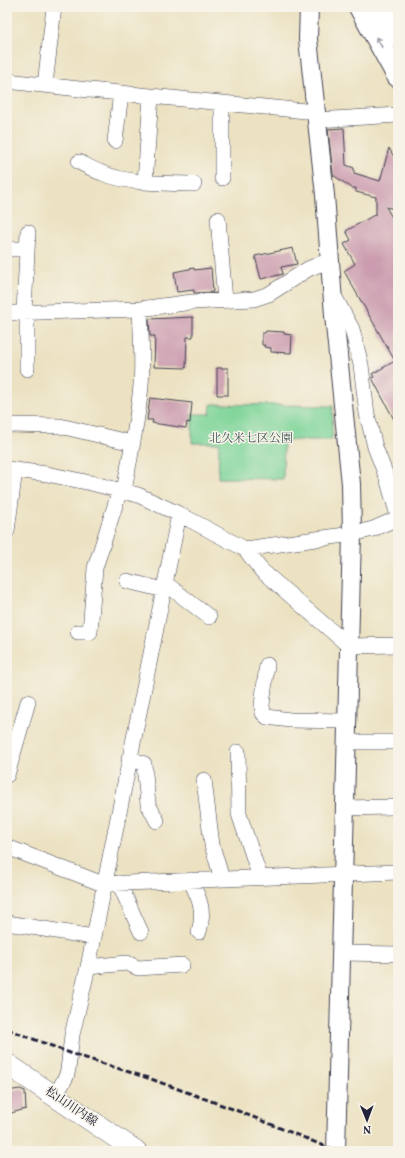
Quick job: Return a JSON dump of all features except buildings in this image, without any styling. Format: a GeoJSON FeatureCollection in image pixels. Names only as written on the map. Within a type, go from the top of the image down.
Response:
{"type":"FeatureCollection","features":[{"type":"Feature","properties":{"kind":"highway"},"geometry":{"type":"LineString","coordinates":[[360,7],[398,76]]}},
{"type":"Feature","properties":{"kind":"highway"},"geometry":{"type":"LineString","coordinates":[[383,7],[398,35]]}},
{"type":"Feature","properties":{"kind":"main road","name":"松山川内線"},"geometry":{"type":"LineString","coordinates":[[7,1064],[136,1151]]}},
{"type":"Feature","properties":{"kind":"street"},"geometry":{"type":"LineString","coordinates":[[45,85],[54,7]]}},
{"type":"Feature","properties":{"kind":"street"},"geometry":{"type":"LineString","coordinates":[[309,8],[308,40],[317,116],[350,476],[352,534],[336,1151]]}},
{"type":"Feature","properties":{"kind":"street"},"geometry":{"type":"LineString","coordinates":[[7,81],[222,103],[317,116],[398,116]]}},
{"type":"Feature","properties":{"kind":"street"},"geometry":{"type":"LineString","coordinates":[[115,141],[121,93]]}},
{"type":"Feature","properties":{"kind":"street"},"geometry":{"type":"LineString","coordinates":[[145,182],[151,96]]}},
{"type":"Feature","properties":{"kind":"street"},"geometry":{"type":"LineString","coordinates":[[222,103],[222,178]]}},
{"type":"Feature","properties":{"kind":"street"},"geometry":{"type":"LineString","coordinates":[[79,162],[103,174],[145,182],[194,184]]}},
{"type":"Feature","properties":{"kind":"street"},"geometry":{"type":"LineString","coordinates":[[218,219],[225,300]]}},
{"type":"Feature","properties":{"kind":"street"},"geometry":{"type":"LineString","coordinates":[[27,369],[25,312],[28,232]]}},
{"type":"Feature","properties":{"kind":"street"},"geometry":{"type":"LineString","coordinates":[[7,249],[27,249]]}},
{"type":"Feature","properties":{"kind":"street"},"geometry":{"type":"LineString","coordinates":[[7,313],[140,309],[192,302],[254,299],[269,294],[308,269],[330,260]]}},
{"type":"Feature","properties":{"kind":"street"},"geometry":{"type":"LineString","coordinates":[[245,549],[352,534],[374,529],[398,517],[387,478],[375,447],[367,414],[361,365],[352,329],[333,294]]}},
{"type":"Feature","properties":{"kind":"street"},"geometry":{"type":"LineString","coordinates":[[78,632],[90,632],[89,567],[122,491],[132,443],[141,385],[142,358],[140,309]]}},
{"type":"Feature","properties":{"kind":"street"},"geometry":{"type":"LineString","coordinates":[[7,425],[60,426],[132,443]]}},
{"type":"Feature","properties":{"kind":"street"},"geometry":{"type":"LineString","coordinates":[[7,532],[11,470],[47,474],[138,495],[179,514],[245,549],[262,570],[349,646],[398,645]]}},
{"type":"Feature","properties":{"kind":"street"},"geometry":{"type":"LineString","coordinates":[[55,1096],[66,1078],[68,1070],[72,1035],[88,966],[103,884],[179,514]]}},
{"type":"Feature","properties":{"kind":"street"},"geometry":{"type":"LineString","coordinates":[[127,581],[165,586],[209,618]]}},
{"type":"Feature","properties":{"kind":"street"},"geometry":{"type":"LineString","coordinates":[[267,665],[262,705],[263,713],[267,717],[290,720],[347,721]]}},
{"type":"Feature","properties":{"kind":"street"},"geometry":{"type":"LineString","coordinates":[[7,775],[28,702]]}},
{"type":"Feature","properties":{"kind":"street"},"geometry":{"type":"LineString","coordinates":[[346,742],[398,742]]}},
{"type":"Feature","properties":{"kind":"street"},"geometry":{"type":"LineString","coordinates":[[238,752],[239,814],[260,877]]}},
{"type":"Feature","properties":{"kind":"street"},"geometry":{"type":"LineString","coordinates":[[129,758],[144,764],[148,804],[157,821]]}},
{"type":"Feature","properties":{"kind":"street"},"geometry":{"type":"LineString","coordinates":[[204,780],[212,845],[222,879]]}},
{"type":"Feature","properties":{"kind":"street"},"geometry":{"type":"LineString","coordinates":[[344,808],[392,807]]}},
{"type":"Feature","properties":{"kind":"street"},"geometry":{"type":"LineString","coordinates":[[7,847],[103,884],[398,872]]}},
{"type":"Feature","properties":{"kind":"street"},"geometry":{"type":"LineString","coordinates":[[190,880],[198,894],[202,907],[202,920],[199,932]]}},
{"type":"Feature","properties":{"kind":"street"},"geometry":{"type":"LineString","coordinates":[[119,883],[141,932]]}},
{"type":"Feature","properties":{"kind":"street"},"geometry":{"type":"LineString","coordinates":[[7,923],[93,937]]}},
{"type":"Feature","properties":{"kind":"street"},"geometry":{"type":"LineString","coordinates":[[341,953],[398,954]]}},
{"type":"Feature","properties":{"kind":"street"},"geometry":{"type":"LineString","coordinates":[[88,966],[127,963],[138,968],[182,965]]}},
{"type":"Feature","properties":{"kind":"green space","name":"北久米七区公園"},"geometry":{"type":"Polygon","coordinates":[[[211,404],[333,406],[332,440],[284,440],[283,479],[218,478],[219,443],[192,443],[192,414],[210,414],[211,404]]]}},
{"type":"Feature","properties":{"kind":"railway"},"geometry":{"type":"LineString","coordinates":[[7,1029],[70,1053],[151,1079],[238,1111],[337,1151]]}}]}
